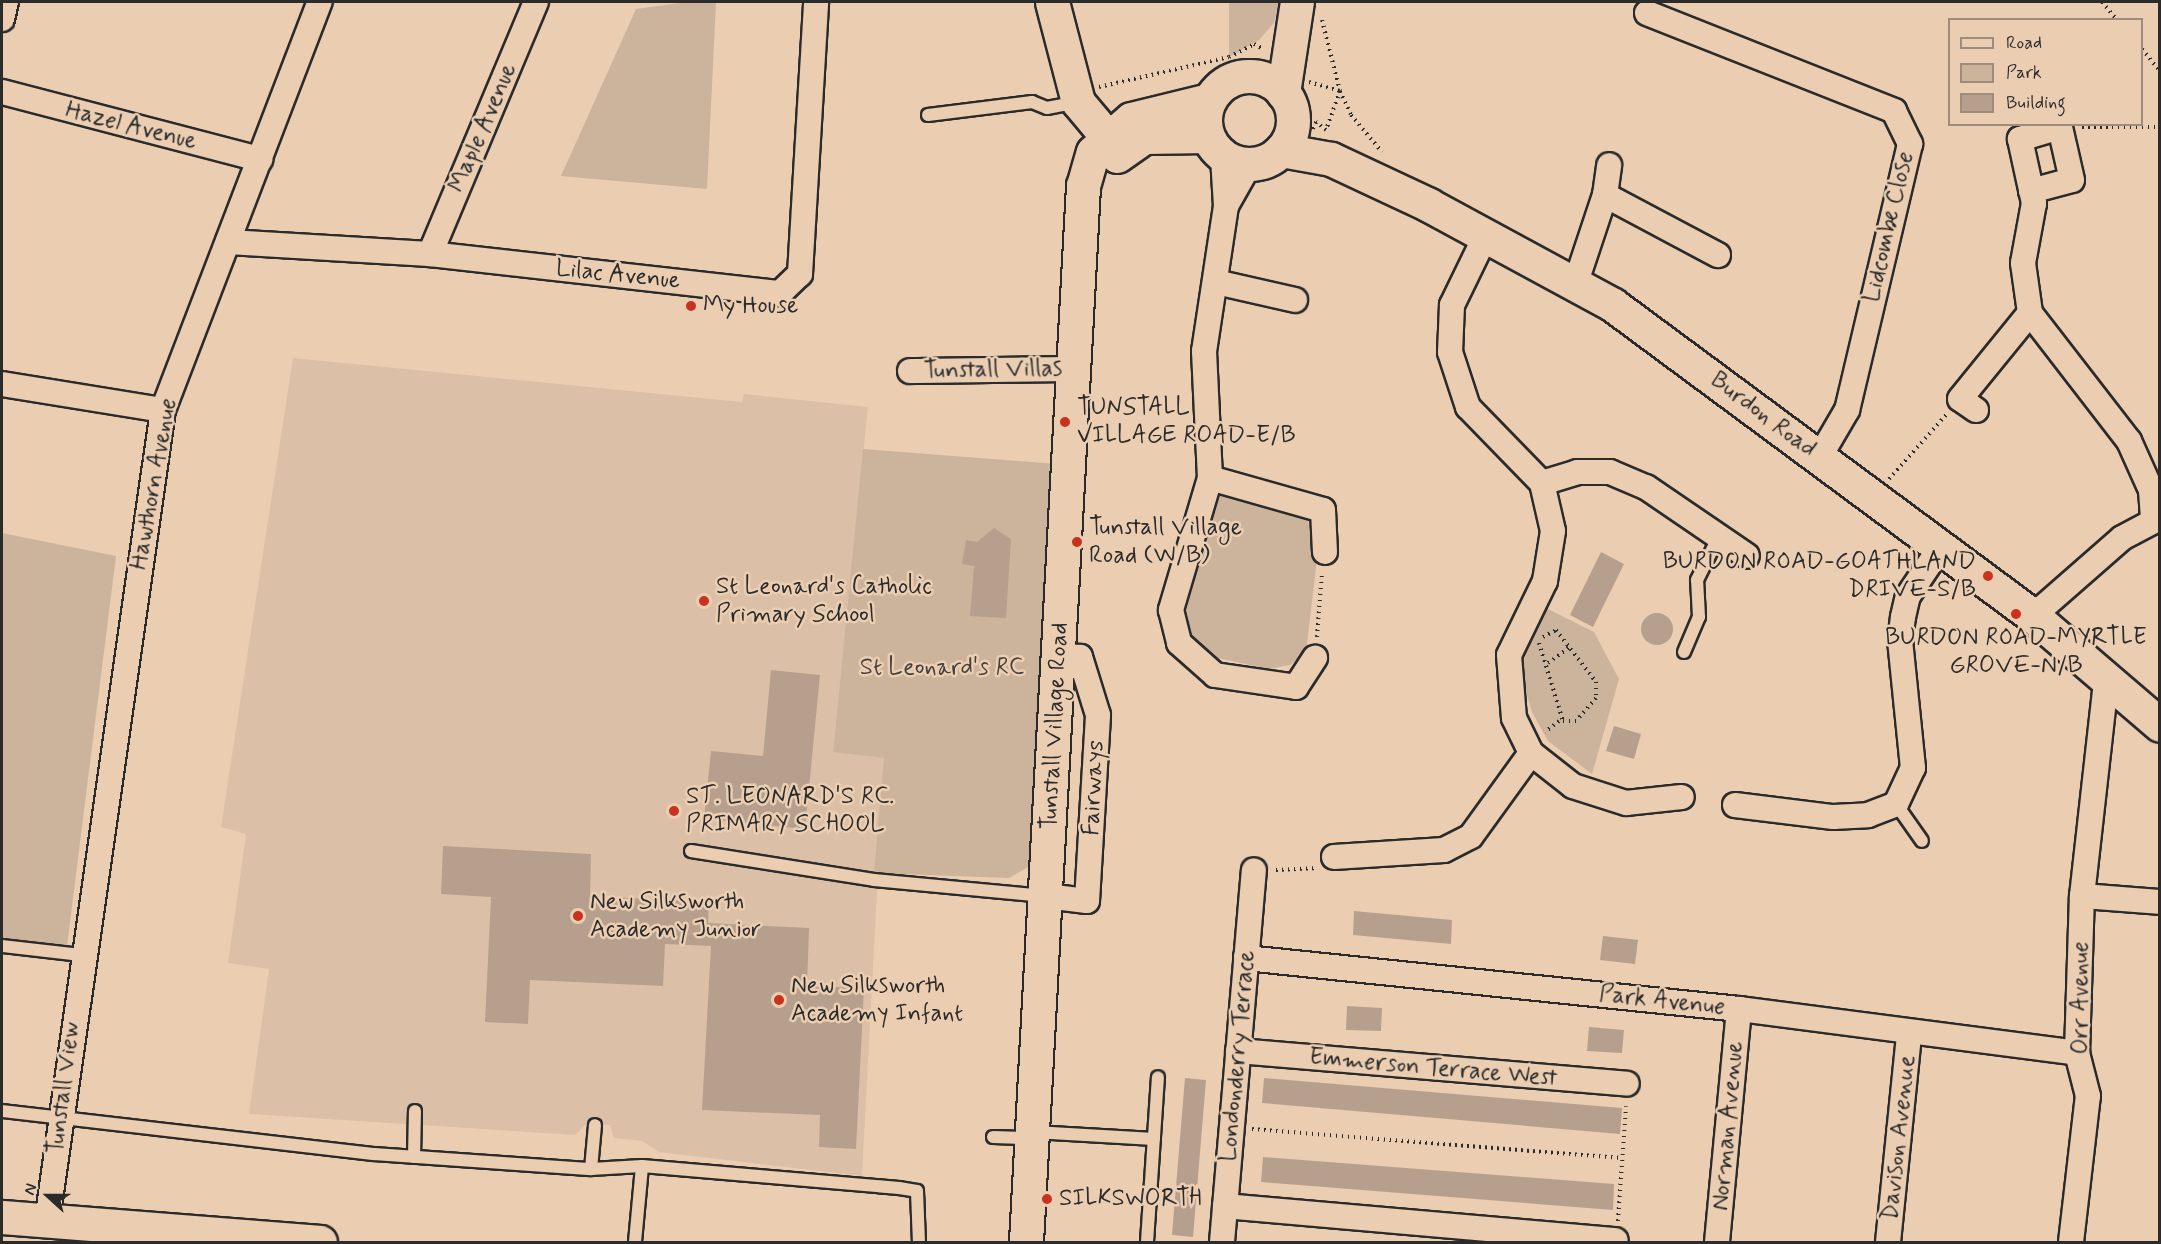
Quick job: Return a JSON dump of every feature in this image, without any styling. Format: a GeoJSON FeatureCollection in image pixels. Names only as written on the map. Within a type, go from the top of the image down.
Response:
{"type":"FeatureCollection","features":[{"type":"Feature","properties":{"kind":"street"},"geometry":{"type":"LineString","coordinates":[[2,19],[6,2]]}},
{"type":"Feature","properties":{"kind":"street","name":"Hawthorn Avenue"},"geometry":{"type":"LineString","coordinates":[[81,955],[163,410],[320,2]]}},
{"type":"Feature","properties":{"kind":"street","name":"Maple Avenue"},"geometry":{"type":"LineString","coordinates":[[430,254],[536,2]]}},
{"type":"Feature","properties":{"kind":"street","name":"Lilac Avenue"},"geometry":{"type":"LineString","coordinates":[[228,242],[430,254],[780,293],[800,274],[816,2]]}},
{"type":"Feature","properties":{"kind":"street"},"geometry":{"type":"LineString","coordinates":[[1052,2],[1076,95],[1113,145],[1152,136],[1226,152]]}},
{"type":"Feature","properties":{"kind":"street"},"geometry":{"type":"LineString","coordinates":[[1226,152],[1288,99],[1309,7]]}},
{"type":"Feature","properties":{"kind":"street","name":"Lidcombe Close"},"geometry":{"type":"LineString","coordinates":[[1647,13],[1894,111],[1910,144],[1847,410],[1819,458]]}},
{"type":"Feature","properties":{"kind":"street"},"geometry":{"type":"LineString","coordinates":[[1288,99],[1227,82],[1209,100],[1226,152],[1226,206],[1204,351],[1210,478],[1171,610],[1179,643],[1215,675],[1296,687],[1315,658]]}},
{"type":"Feature","properties":{"kind":"street","name":"Hazel Avenue"},"geometry":{"type":"LineString","coordinates":[[2,92],[260,159]]}},
{"type":"Feature","properties":{"kind":"street","name":"Burdon Road"},"geometry":{"type":"LineString","coordinates":[[1288,99],[1486,235],[1576,282],[2033,616],[2160,725]]}},
{"type":"Feature","properties":{"kind":"street","name":"Tunstall Village Road"},"geometry":{"type":"LineString","coordinates":[[1027,1228],[1086,169],[1113,145],[1131,119],[1209,100]]}},
{"type":"Feature","properties":{"kind":"street"},"geometry":{"type":"LineString","coordinates":[[2031,191],[2072,180],[2060,128],[2020,139],[2031,191],[2023,263],[2030,313],[2129,441],[2151,490],[2156,518],[2097,558],[2033,616]]}},
{"type":"Feature","properties":{"kind":"street"},"geometry":{"type":"LineString","coordinates":[[1576,282],[1605,195],[1609,165]]}},
{"type":"Feature","properties":{"kind":"street"},"geometry":{"type":"LineString","coordinates":[[1605,195],[1718,255]]}},
{"type":"Feature","properties":{"kind":"street"},"geometry":{"type":"LineString","coordinates":[[1486,235],[1452,305],[1450,352],[1468,407],[1542,483],[1553,531],[1545,581],[1528,634],[1508,678],[1514,718],[1529,749],[1596,796],[1626,803],[1682,797]]}},
{"type":"Feature","properties":{"kind":"street"},"geometry":{"type":"LineString","coordinates":[[1216,282],[1295,300]]}},
{"type":"Feature","properties":{"kind":"street"},"geometry":{"type":"LineString","coordinates":[[1968,405],[2030,313]]}},
{"type":"Feature","properties":{"kind":"street","name":"Tunstall Villas"},"geometry":{"type":"LineString","coordinates":[[909,371],[1076,369]]}},
{"type":"Feature","properties":{"kind":"street"},"geometry":{"type":"LineString","coordinates":[[2,384],[163,410]]}},
{"type":"Feature","properties":{"kind":"street"},"geometry":{"type":"LineString","coordinates":[[1542,483],[1577,472],[1610,472],[1646,487],[1747,556]]}},
{"type":"Feature","properties":{"kind":"street"},"geometry":{"type":"LineString","coordinates":[[1210,478],[1323,510],[1325,552]]}},
{"type":"Feature","properties":{"kind":"street"},"geometry":{"type":"LineString","coordinates":[[1735,805],[1833,817],[1868,815],[1896,804],[1913,768],[1900,641],[1903,617],[1908,596],[1940,548]]}},
{"type":"Feature","properties":{"kind":"street","name":"Fairways"},"geometry":{"type":"LineString","coordinates":[[1046,896],[1087,901],[1098,715],[1080,657],[1058,656]]}},
{"type":"Feature","properties":{"kind":"street","name":"Orr Avenue"},"geometry":{"type":"LineString","coordinates":[[2071,1242],[2088,1096],[2077,1053],[2082,896],[2106,681]]}},
{"type":"Feature","properties":{"kind":"street"},"geometry":{"type":"LineString","coordinates":[[1334,857],[1444,850],[1471,836],[1529,749]]}},
{"type":"Feature","properties":{"kind":"street","name":"Londonderry Terrace"},"geometry":{"type":"LineString","coordinates":[[1222,1242],[1254,870]]}},
{"type":"Feature","properties":{"kind":"street"},"geometry":{"type":"LineString","coordinates":[[2082,896],[2160,902]]}},
{"type":"Feature","properties":{"kind":"street","name":"Tunstall View"},"geometry":{"type":"LineString","coordinates":[[47,1221],[81,955]]}},
{"type":"Feature","properties":{"kind":"street","name":"Park Avenue"},"geometry":{"type":"LineString","coordinates":[[1246,958],[1739,1009],[1909,1034],[2077,1053]]}},
{"type":"Feature","properties":{"kind":"street","name":"Norman Avenue"},"geometry":{"type":"LineString","coordinates":[[1717,1242],[1739,1009]]}},
{"type":"Feature","properties":{"kind":"street","name":"Davison Avenue"},"geometry":{"type":"LineString","coordinates":[[1888,1242],[1909,1034]]}},
{"type":"Feature","properties":{"kind":"street","name":"Emmerson Terrace West"},"geometry":{"type":"LineString","coordinates":[[1238,1051],[1628,1084]]}},
{"type":"Feature","properties":{"kind":"street"},"geometry":{"type":"LineString","coordinates":[[1225,1206],[1616,1240]]}},
{"type":"Feature","properties":{"kind":"street"},"geometry":{"type":"LineString","coordinates":[[2,1217],[300,1242]]}},
{"type":"Feature","properties":{"kind":"lane"},"geometry":{"type":"LineString","coordinates":[[928,116],[1076,95]]}},
{"type":"Feature","properties":{"kind":"lane"},"geometry":{"type":"LineString","coordinates":[[1684,652],[1699,617],[1696,580],[1719,536]]}},
{"type":"Feature","properties":{"kind":"lane"},"geometry":{"type":"LineString","coordinates":[[1896,804],[1922,841]]}},
{"type":"Feature","properties":{"kind":"lane"},"geometry":{"type":"LineString","coordinates":[[691,851],[874,880],[1046,896]]}},
{"type":"Feature","properties":{"kind":"lane"},"geometry":{"type":"LineString","coordinates":[[2,946],[81,955]]}},
{"type":"Feature","properties":{"kind":"lane"},"geometry":{"type":"LineString","coordinates":[[1147,1242],[1158,1077]]}},
{"type":"Feature","properties":{"kind":"lane"},"geometry":{"type":"LineString","coordinates":[[2,1111],[414,1157],[591,1169],[642,1166],[917,1191],[919,1242]]}},
{"type":"Feature","properties":{"kind":"lane"},"geometry":{"type":"LineString","coordinates":[[414,1157],[415,1111]]}},
{"type":"Feature","properties":{"kind":"lane"},"geometry":{"type":"LineString","coordinates":[[591,1169],[595,1125]]}},
{"type":"Feature","properties":{"kind":"lane"},"geometry":{"type":"LineString","coordinates":[[993,1137],[1032,1135],[1154,1139]]}},
{"type":"Feature","properties":{"kind":"lane"},"geometry":{"type":"LineString","coordinates":[[635,1242],[642,1166]]}},
{"type":"Feature","properties":{"kind":"path"},"geometry":{"type":"LineString","coordinates":[[2102,2],[2115,18]]}},
{"type":"Feature","properties":{"kind":"path"},"geometry":{"type":"LineString","coordinates":[[1309,7],[1351,115],[1386,156]]}},
{"type":"Feature","properties":{"kind":"path"},"geometry":{"type":"LineString","coordinates":[[1076,95],[1228,57],[1254,44],[1288,99],[1326,130],[1340,91]]}},
{"type":"Feature","properties":{"kind":"path"},"geometry":{"type":"LineString","coordinates":[[2143,50],[2160,70]]}},
{"type":"Feature","properties":{"kind":"path"},"geometry":{"type":"LineString","coordinates":[[1288,99],[1298,68],[1298,81],[1340,91]]}},
{"type":"Feature","properties":{"kind":"path"},"geometry":{"type":"LineString","coordinates":[[2060,128],[2160,127]]}},
{"type":"Feature","properties":{"kind":"path"},"geometry":{"type":"LineString","coordinates":[[1873,498],[1968,405]]}},
{"type":"Feature","properties":{"kind":"path"},"geometry":{"type":"LineString","coordinates":[[1315,658],[1325,552]]}},
{"type":"Feature","properties":{"kind":"path"},"geometry":{"type":"LineString","coordinates":[[1529,749],[1563,721],[1576,721],[1596,698],[1596,682],[1556,630],[1528,634],[1548,663],[1563,721]]}},
{"type":"Feature","properties":{"kind":"path"},"geometry":{"type":"LineString","coordinates":[[1548,663],[1569,648]]}},
{"type":"Feature","properties":{"kind":"path"},"geometry":{"type":"LineString","coordinates":[[1254,870],[1315,871],[1334,857]]}},
{"type":"Feature","properties":{"kind":"path"},"geometry":{"type":"LineString","coordinates":[[1616,1240],[1628,1084]]}},
{"type":"Feature","properties":{"kind":"path"},"geometry":{"type":"LineString","coordinates":[[1232,1127],[1622,1158]]}},
{"type":"Feature","properties":{"kind":"shaded area"},"geometry":{"type":"Polygon","coordinates":[[[293,358],[742,402],[744,394],[868,407],[833,751],[884,758],[862,1176],[659,1152],[642,1141],[614,1138],[610,1125],[585,1125],[575,1135],[249,1114],[269,969],[228,963],[246,834],[221,827],[293,358]]]}},
{"type":"Feature","properties":{"kind":"green space"},"geometry":{"type":"Polygon","coordinates":[[[687,2],[716,2],[707,189],[561,176],[636,9],[687,2]]]}},
{"type":"Feature","properties":{"kind":"green space"},"geometry":{"type":"Polygon","coordinates":[[[1229,2],[1280,2],[1274,23],[1259,40],[1229,57],[1229,2]]]}},
{"type":"Feature","properties":{"kind":"green space","name":"St Leonard's RC"},"geometry":{"type":"Polygon","coordinates":[[[863,449],[1057,464],[1030,866],[1009,878],[874,873],[884,758],[833,752],[863,449]]]}},
{"type":"Feature","properties":{"kind":"green space"},"geometry":{"type":"Polygon","coordinates":[[[1221,490],[1307,518],[1317,559],[1306,652],[1290,665],[1269,669],[1204,655],[1188,630],[1182,603],[1211,491],[1221,490]]]}},
{"type":"Feature","properties":{"kind":"green space"},"geometry":{"type":"Polygon","coordinates":[[[2,533],[116,556],[67,946],[2,939],[2,533]]]}},
{"type":"Feature","properties":{"kind":"green space"},"geometry":{"type":"Polygon","coordinates":[[[1542,606],[1594,632],[1619,679],[1592,774],[1548,741],[1532,712],[1523,681],[1525,647],[1542,606]]]}},
{"type":"Feature","properties":{"kind":"building","name":"St Leonard's RC"},"geometry":{"type":"Polygon","coordinates":[[[994,528],[1011,539],[1006,618],[970,616],[974,566],[962,564],[966,540],[977,542],[994,528]]]}},
{"type":"Feature","properties":{"kind":"building"},"geometry":{"type":"Polygon","coordinates":[[[1601,552],[1624,564],[1593,627],[1570,615],[1601,552]]]}},
{"type":"Feature","properties":{"kind":"building"},"geometry":{"type":"Polygon","coordinates":[[[1657,613],[1668,618],[1673,629],[1668,640],[1657,645],[1646,640],[1641,629],[1646,618],[1657,613]]]}},
{"type":"Feature","properties":{"kind":"building"},"geometry":{"type":"Polygon","coordinates":[[[771,670],[820,675],[805,829],[704,819],[711,751],[763,756],[771,670]]]}},
{"type":"Feature","properties":{"kind":"building"},"geometry":{"type":"Polygon","coordinates":[[[1614,726],[1641,734],[1634,759],[1606,751],[1614,726]]]}},
{"type":"Feature","properties":{"kind":"building"},"geometry":{"type":"Polygon","coordinates":[[[443,846],[591,854],[590,896],[709,902],[708,923],[809,928],[807,986],[864,988],[856,1149],[819,1147],[820,1115],[702,1110],[711,946],[665,944],[663,986],[530,980],[528,1024],[485,1022],[491,897],[441,894],[443,846]]]}},
{"type":"Feature","properties":{"kind":"building"},"geometry":{"type":"Polygon","coordinates":[[[1354,911],[1452,920],[1451,944],[1353,935],[1354,911]]]}},
{"type":"Feature","properties":{"kind":"building"},"geometry":{"type":"Polygon","coordinates":[[[1603,936],[1638,940],[1635,964],[1600,960],[1603,936]]]}},
{"type":"Feature","properties":{"kind":"building"},"geometry":{"type":"Polygon","coordinates":[[[1347,1006],[1382,1008],[1381,1031],[1346,1030],[1347,1006]]]}},
{"type":"Feature","properties":{"kind":"building"},"geometry":{"type":"Polygon","coordinates":[[[1589,1027],[1624,1030],[1622,1053],[1587,1051],[1589,1027]]]}},
{"type":"Feature","properties":{"kind":"building"},"geometry":{"type":"Polygon","coordinates":[[[1185,1078],[1206,1080],[1193,1237],[1172,1235],[1185,1078]]]}},
{"type":"Feature","properties":{"kind":"building"},"geometry":{"type":"Polygon","coordinates":[[[1264,1078],[1622,1108],[1620,1134],[1262,1103],[1264,1078]]]}},
{"type":"Feature","properties":{"kind":"building"},"geometry":{"type":"Polygon","coordinates":[[[1263,1157],[1614,1184],[1613,1210],[1261,1182],[1263,1157]]]}},
{"type":"Feature","properties":{"kind":"place","name":"My House"},"geometry":{"type":"Point","coordinates":[691,306]}},
{"type":"Feature","properties":{"kind":"place","name":"TUNSTALL VILLAGE ROAD-E/B"},"geometry":{"type":"Point","coordinates":[1065,422]}},
{"type":"Feature","properties":{"kind":"place","name":"Tunstall Village Road (W/B)"},"geometry":{"type":"Point","coordinates":[1077,542]}},
{"type":"Feature","properties":{"kind":"place","name":"BURDON ROAD-GOATHLAND DRIVE-S/B"},"geometry":{"type":"Point","coordinates":[1988,576]}},
{"type":"Feature","properties":{"kind":"place","name":"St Leonard's Catholic Primary School"},"geometry":{"type":"Point","coordinates":[704,601]}},
{"type":"Feature","properties":{"kind":"place","name":"BURDON ROAD-MYRTLE GROVE-N/B"},"geometry":{"type":"Point","coordinates":[2016,614]}},
{"type":"Feature","properties":{"kind":"place","name":"ST. LEONARD'S RC. PRIMARY SCHOOL"},"geometry":{"type":"Point","coordinates":[674,811]}},
{"type":"Feature","properties":{"kind":"place","name":"New Silksworth Academy Junior"},"geometry":{"type":"Point","coordinates":[578,916]}},
{"type":"Feature","properties":{"kind":"place","name":"New Silksworth Academy Infant"},"geometry":{"type":"Point","coordinates":[779,1000]}},
{"type":"Feature","properties":{"kind":"place","name":"SILKSWORTH"},"geometry":{"type":"Point","coordinates":[1047,1199]}}]}
